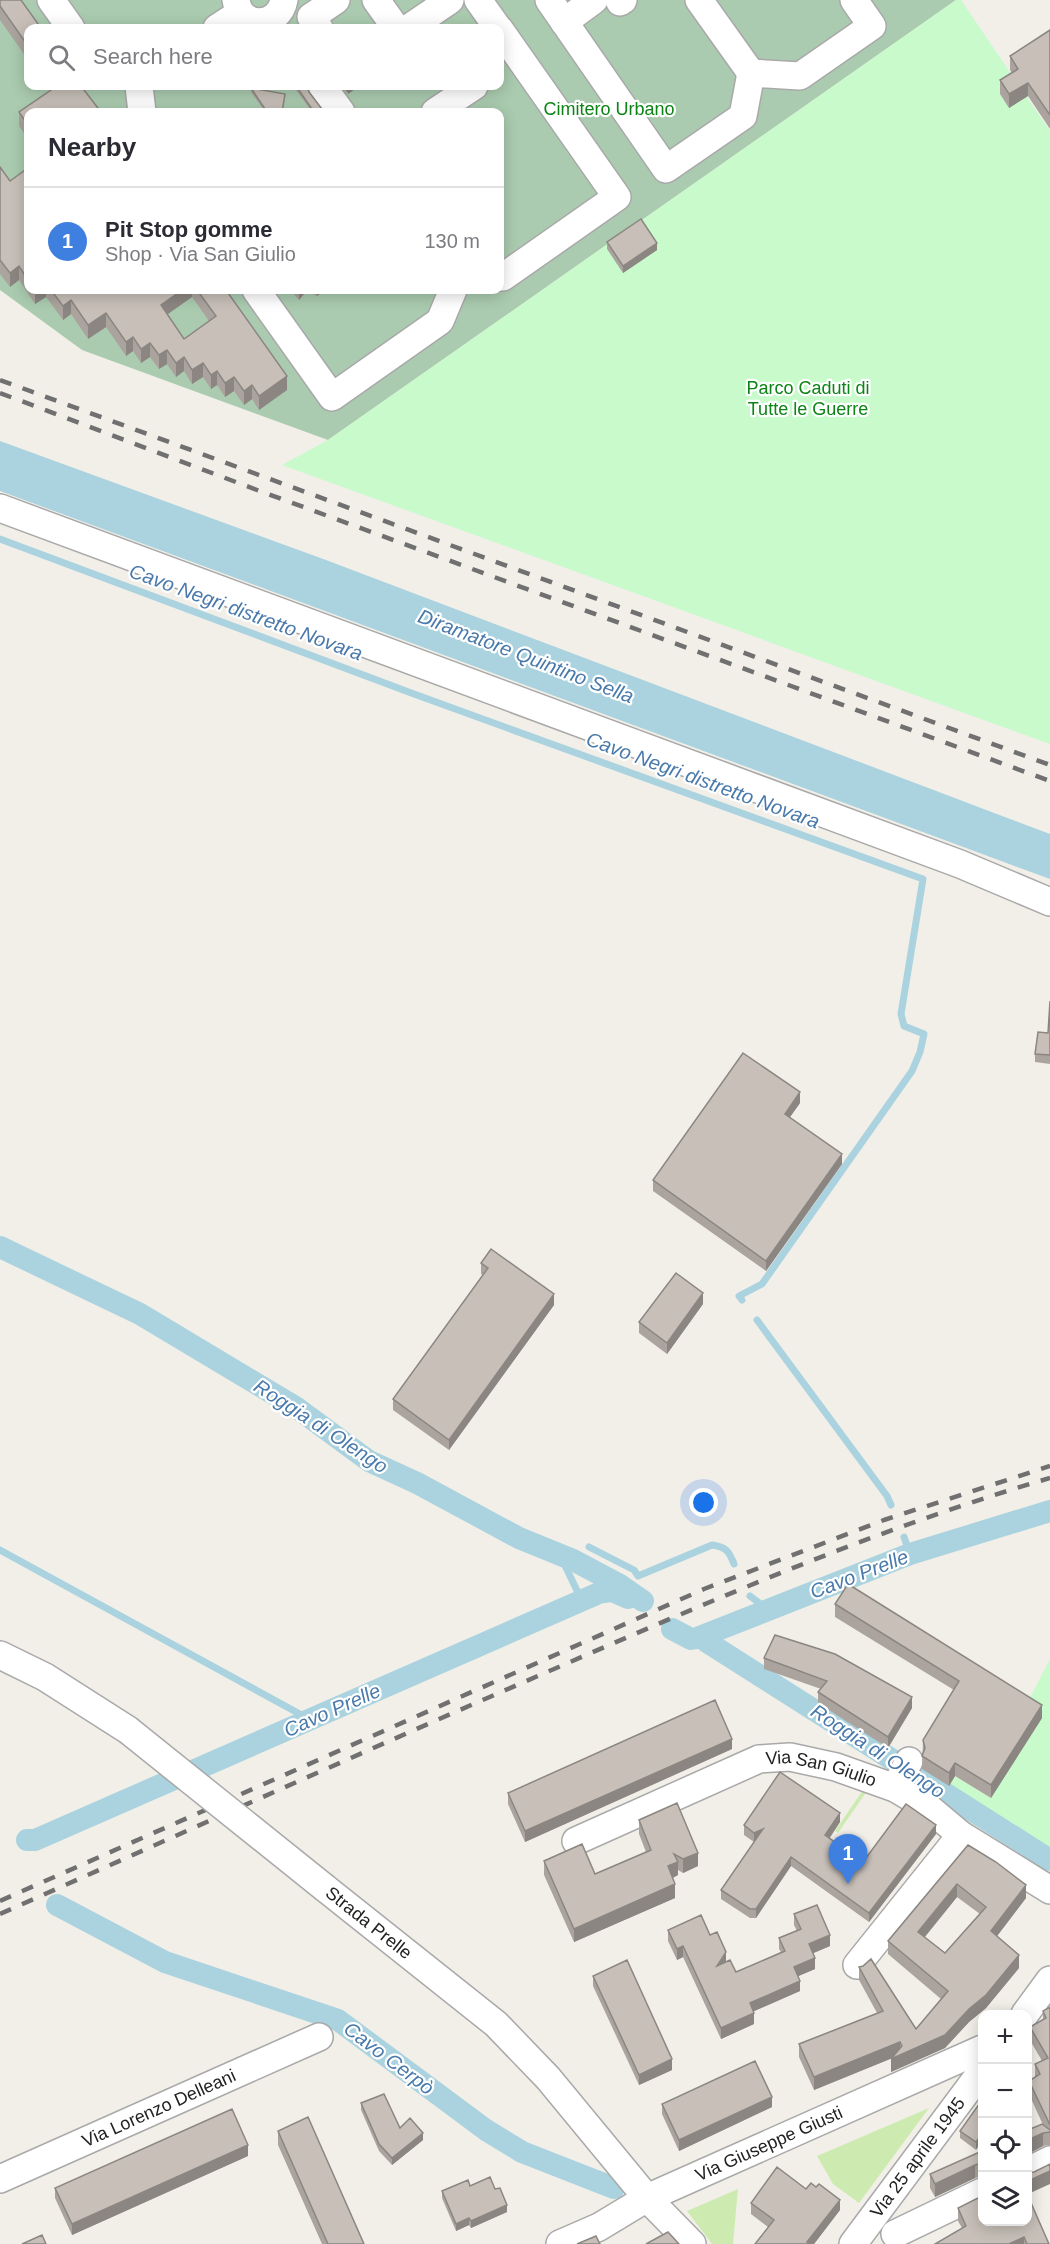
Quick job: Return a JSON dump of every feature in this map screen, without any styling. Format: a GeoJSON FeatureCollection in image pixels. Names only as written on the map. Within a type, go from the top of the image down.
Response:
{"type":"FeatureCollection","features":[{"type":"Feature","properties":{"kind":"street"},"geometry":{"type":"LineString","coordinates":[[51,0],[68,24]]}},
{"type":"Feature","properties":{"kind":"street"},"geometry":{"type":"LineString","coordinates":[[311,24],[311,17],[336,0]]}},
{"type":"Feature","properties":{"kind":"street"},"geometry":{"type":"LineString","coordinates":[[376,0],[393,24]]}},
{"type":"Feature","properties":{"kind":"street"},"geometry":{"type":"LineString","coordinates":[[415,24],[450,0]]}},
{"type":"Feature","properties":{"kind":"street"},"geometry":{"type":"LineString","coordinates":[[478,0],[492,24]]}},
{"type":"Feature","properties":{"kind":"street"},"geometry":{"type":"LineString","coordinates":[[549,0],[666,169],[743,116],[751,73],[699,0]]}},
{"type":"Feature","properties":{"kind":"street"},"geometry":{"type":"LineString","coordinates":[[564,22],[594,0]]}},
{"type":"Feature","properties":{"kind":"street"},"geometry":{"type":"LineString","coordinates":[[751,73],[800,76],[872,26],[854,0]]}},
{"type":"Feature","properties":{"kind":"street"},"geometry":{"type":"LineString","coordinates":[[222,24],[238,6],[246,18],[260,23],[280,16]]}},
{"type":"Feature","properties":{"kind":"street"},"geometry":{"type":"LineString","coordinates":[[504,44],[617,197],[504,276]]}},
{"type":"Feature","properties":{"kind":"street"},"geometry":{"type":"LineString","coordinates":[[140,90],[142,108]]}},
{"type":"Feature","properties":{"kind":"street"},"geometry":{"type":"LineString","coordinates":[[327,90],[338,108]]}},
{"type":"Feature","properties":{"kind":"street"},"geometry":{"type":"LineString","coordinates":[[441,108],[468,90]]}},
{"type":"Feature","properties":{"kind":"street"},"geometry":{"type":"LineString","coordinates":[[259,294],[332,397],[440,321],[451,294]]}},
{"type":"Feature","properties":{"kind":"street"},"geometry":{"type":"LineString","coordinates":[[0,508],[960,864],[1050,902]]}},
{"type":"Feature","properties":{"kind":"street","name":"Strada Prelle"},"geometry":{"type":"LineString","coordinates":[[0,1655],[45,1677],[128,1730],[496,2024],[548,2078],[647,2198],[692,2244]]}},
{"type":"Feature","properties":{"kind":"street","name":"Via San Giulio"},"geometry":{"type":"LineString","coordinates":[[576,1841],[759,1759],[790,1757],[836,1767],[902,1774],[930,1809],[961,1835],[1050,1890]]}},
{"type":"Feature","properties":{"kind":"street"},"geometry":{"type":"LineString","coordinates":[[857,1965],[961,1835]]}},
{"type":"Feature","properties":{"kind":"street"},"geometry":{"type":"LineString","coordinates":[[1027,2010],[1050,1980]]}},
{"type":"Feature","properties":{"kind":"street","name":"Via Lorenzo Delleani"},"geometry":{"type":"LineString","coordinates":[[0,2179],[319,2037]]}},
{"type":"Feature","properties":{"kind":"street","name":"Via Giuseppe Giusti"},"geometry":{"type":"LineString","coordinates":[[560,2244],[599,2227],[647,2198],[978,2051]]}},
{"type":"Feature","properties":{"kind":"street","name":"Via 25 aprile 1945"},"geometry":{"type":"LineString","coordinates":[[853,2244],[978,2076]]}},
{"type":"Feature","properties":{"kind":"street"},"geometry":{"type":"LineString","coordinates":[[1032,2169],[1050,2160]]}},
{"type":"Feature","properties":{"kind":"street"},"geometry":{"type":"LineString","coordinates":[[895,2234],[978,2195]]}},
{"type":"Feature","properties":{"kind":"green space","name":"Cimitero Urbano"},"geometry":{"type":"Polygon","coordinates":[[[0,0],[956,0],[328,440],[82,350],[0,290],[0,0]]]}},
{"type":"Feature","properties":{"kind":"green space","name":"Parco Caduti di Tutte le Guerre"},"geometry":{"type":"Polygon","coordinates":[[[956,0],[961,0],[1050,131],[1050,744],[282,465],[328,440],[956,0]]]}},
{"type":"Feature","properties":{"kind":"green space"},"geometry":{"type":"Polygon","coordinates":[[[1050,1659],[1050,1849],[949,1786],[955,1776],[991,1798],[1025,1707],[1050,1659]]]}},
{"type":"Feature","properties":{"kind":"green space"},"geometry":{"type":"Polygon","coordinates":[[[863,1790],[867,1791],[838,1833],[835,1831],[863,1790]]]}},
{"type":"Feature","properties":{"kind":"green space"},"geometry":{"type":"Polygon","coordinates":[[[929,2108],[859,2203],[833,2184],[817,2156],[929,2108]]]}},
{"type":"Feature","properties":{"kind":"green space"},"geometry":{"type":"Polygon","coordinates":[[[738,2189],[733,2244],[712,2244],[687,2211],[738,2189]]]}},
{"type":"Feature","properties":{"kind":"water","name":"Diramatore Quintino Sella"},"geometry":{"type":"Polygon","coordinates":[[[0,441],[326,560],[1050,834],[1050,879],[0,491],[0,441]]]}},
{"type":"Feature","properties":{"kind":"building"},"geometry":{"type":"Polygon","coordinates":[[[0,0],[21,0],[38,24],[24,24],[24,40],[0,6],[0,0]]]}},
{"type":"Feature","properties":{"kind":"building"},"geometry":{"type":"Polygon","coordinates":[[[1050,30],[1050,115],[1028,83],[1009,94],[1000,80],[1018,69],[1010,56],[1050,30]]]}},
{"type":"Feature","properties":{"kind":"building"},"geometry":{"type":"Polygon","coordinates":[[[51,90],[84,90],[98,108],[25,108],[51,90]]]}},
{"type":"Feature","properties":{"kind":"building"},"geometry":{"type":"Polygon","coordinates":[[[252,90],[285,94],[283,108],[264,108],[252,90]]]}},
{"type":"Feature","properties":{"kind":"building"},"geometry":{"type":"Polygon","coordinates":[[[299,90],[308,90],[321,108],[311,108],[299,90]]]}},
{"type":"Feature","properties":{"kind":"building"},"geometry":{"type":"Polygon","coordinates":[[[24,109],[24,119],[19,112],[24,109]]]}},
{"type":"Feature","properties":{"kind":"building"},"geometry":{"type":"Polygon","coordinates":[[[0,167],[10,181],[24,171],[24,274],[19,266],[10,273],[0,260],[0,167]]]}},
{"type":"Feature","properties":{"kind":"building"},"geometry":{"type":"Polygon","coordinates":[[[641,219],[657,243],[623,266],[607,242],[641,219]]]}},
{"type":"Feature","properties":{"kind":"building"},"geometry":{"type":"Polygon","coordinates":[[[54,294],[176,294],[161,305],[184,339],[216,316],[200,294],[229,294],[287,376],[259,396],[252,385],[244,391],[234,377],[225,383],[217,371],[211,375],[203,363],[192,370],[184,357],[176,363],[167,350],[159,355],[150,343],[141,349],[133,337],[126,342],[106,313],[88,325],[71,300],[63,306],[54,294]]]}},
{"type":"Feature","properties":{"kind":"building"},"geometry":{"type":"Polygon","coordinates":[[[1050,1001],[1050,1055],[1035,1054],[1038,1032],[1048,1033],[1050,1001]]]}},
{"type":"Feature","properties":{"kind":"building"},"geometry":{"type":"Polygon","coordinates":[[[743,1053],[800,1092],[785,1114],[842,1154],[766,1261],[653,1180],[743,1053]]]}},
{"type":"Feature","properties":{"kind":"building"},"geometry":{"type":"Polygon","coordinates":[[[491,1249],[554,1294],[449,1440],[393,1399],[488,1268],[481,1263],[491,1249]]]}},
{"type":"Feature","properties":{"kind":"building"},"geometry":{"type":"Polygon","coordinates":[[[676,1273],[703,1293],[667,1343],[639,1322],[676,1273]]]}},
{"type":"Feature","properties":{"kind":"building"},"geometry":{"type":"Polygon","coordinates":[[[848,1584],[1042,1705],[991,1785],[955,1763],[949,1773],[922,1756],[925,1748],[923,1740],[959,1681],[835,1604],[848,1584]]]}},
{"type":"Feature","properties":{"kind":"building"},"geometry":{"type":"Polygon","coordinates":[[[775,1635],[835,1654],[912,1697],[888,1737],[818,1692],[827,1681],[764,1658],[775,1635]]]}},
{"type":"Feature","properties":{"kind":"building"},"geometry":{"type":"Polygon","coordinates":[[[715,1700],[732,1739],[525,1831],[508,1793],[715,1700]]]}},
{"type":"Feature","properties":{"kind":"building"},"geometry":{"type":"Polygon","coordinates":[[[780,1772],[840,1813],[825,1835],[863,1862],[906,1804],[936,1825],[869,1913],[791,1857],[756,1909],[750,1909],[721,1890],[763,1829],[754,1833],[744,1825],[780,1772]]]}},
{"type":"Feature","properties":{"kind":"building"},"geometry":{"type":"Polygon","coordinates":[[[677,1803],[698,1853],[683,1859],[674,1854],[678,1862],[668,1866],[675,1884],[574,1929],[544,1861],[582,1844],[595,1874],[651,1850],[639,1820],[677,1803]]]}},
{"type":"Feature","properties":{"kind":"building"},"geometry":{"type":"Polygon","coordinates":[[[968,1845],[996,1862],[1026,1885],[991,1931],[1019,1955],[986,1995],[969,2009],[945,2035],[891,2059],[902,2046],[900,2042],[814,2077],[799,2044],[883,2011],[859,1967],[871,1959],[916,2029],[948,1991],[888,1941],[968,1845]],[[957,1884],[918,1932],[945,1953],[986,1907],[957,1884]]]}},
{"type":"Feature","properties":{"kind":"building"},"geometry":{"type":"Polygon","coordinates":[[[817,1905],[830,1935],[809,1944],[815,1958],[794,1967],[800,1981],[750,2003],[754,2013],[721,2028],[683,1946],[677,1949],[668,1930],[701,1915],[710,1935],[717,1932],[726,1952],[717,1966],[730,1960],[736,1972],[785,1951],[779,1938],[801,1929],[794,1914],[817,1905]]]}},
{"type":"Feature","properties":{"kind":"building"},"geometry":{"type":"Polygon","coordinates":[[[627,1960],[672,2059],[639,2075],[593,1976],[627,1960]]]}},
{"type":"Feature","properties":{"kind":"building"},"geometry":{"type":"Polygon","coordinates":[[[1050,2007],[1050,2125],[1032,2087],[1032,2079],[1040,2074],[1035,2064],[1048,2058],[1032,2030],[1032,2026],[1046,2018],[1043,2011],[1050,2007]]]}},
{"type":"Feature","properties":{"kind":"building"},"geometry":{"type":"Polygon","coordinates":[[[755,2061],[772,2097],[679,2140],[662,2104],[755,2061]]]}},
{"type":"Feature","properties":{"kind":"building"},"geometry":{"type":"Polygon","coordinates":[[[384,2094],[400,2128],[410,2118],[423,2133],[392,2158],[379,2144],[361,2103],[384,2094]]]}},
{"type":"Feature","properties":{"kind":"building"},"geometry":{"type":"Polygon","coordinates":[[[978,2106],[978,2139],[976,2142],[960,2131],[978,2106]]]}},
{"type":"Feature","properties":{"kind":"building"},"geometry":{"type":"Polygon","coordinates":[[[232,2109],[248,2145],[72,2224],[55,2188],[232,2109]]]}},
{"type":"Feature","properties":{"kind":"building"},"geometry":{"type":"Polygon","coordinates":[[[308,2117],[364,2244],[328,2244],[278,2131],[308,2117]]]}},
{"type":"Feature","properties":{"kind":"building"},"geometry":{"type":"Polygon","coordinates":[[[1042,2124],[1050,2132],[1032,2138],[1032,2128],[1042,2124]]]}},
{"type":"Feature","properties":{"kind":"building"},"geometry":{"type":"Polygon","coordinates":[[[978,2153],[978,2164],[935,2184],[930,2174],[978,2153]]]}},
{"type":"Feature","properties":{"kind":"building"},"geometry":{"type":"Polygon","coordinates":[[[1050,2164],[1050,2171],[1032,2179],[1032,2172],[1050,2164]]]}},
{"type":"Feature","properties":{"kind":"building"},"geometry":{"type":"Polygon","coordinates":[[[777,2167],[806,2189],[811,2183],[816,2187],[819,2184],[840,2200],[807,2242],[809,2244],[755,2244],[774,2220],[751,2203],[777,2167]]]}},
{"type":"Feature","properties":{"kind":"building"},"geometry":{"type":"Polygon","coordinates":[[[490,2177],[495,2189],[500,2188],[507,2205],[471,2221],[469,2218],[456,2224],[442,2191],[468,2180],[470,2186],[490,2177]]]}},
{"type":"Feature","properties":{"kind":"building"},"geometry":{"type":"Polygon","coordinates":[[[978,2198],[978,2226],[1032,2226],[1032,2205],[1049,2244],[1027,2244],[1024,2237],[1009,2244],[935,2244],[966,2226],[958,2208],[978,2198]]]}},
{"type":"Feature","properties":{"kind":"building"},"geometry":{"type":"Polygon","coordinates":[[[668,2232],[679,2244],[646,2244],[668,2232]]]}},
{"type":"Feature","properties":{"kind":"building"},"geometry":{"type":"Polygon","coordinates":[[[42,2235],[46,2244],[22,2244],[42,2235]]]}},
{"type":"Feature","properties":{"kind":"building"},"geometry":{"type":"Polygon","coordinates":[[[596,2236],[600,2244],[577,2244],[596,2236]]]}},
{"type":"Feature","properties":{"kind":"waterway","name":"Cavo Negri distretto Novara"},"geometry":{"type":"LineString","coordinates":[[0,539],[414,694],[923,879],[901,1014],[904,1026],[924,1034],[912,1071],[762,1284],[739,1296],[742,1300]]}},
{"type":"Feature","properties":{"kind":"waterway","name":"Roggia di Olengo"},"geometry":{"type":"LineString","coordinates":[[0,1247],[140,1314],[297,1408],[369,1461],[417,1483],[519,1538],[573,1560],[620,1585],[643,1601]]}},
{"type":"Feature","properties":{"kind":"waterway","name":"Cavo Negri distretto Novara"},"geometry":{"type":"LineString","coordinates":[[757,1320],[887,1496],[891,1505]]}},
{"type":"Feature","properties":{"kind":"waterway","name":"Cavo Prelle"},"geometry":{"type":"LineString","coordinates":[[672,1629],[691,1639],[697,1638],[910,1554],[1050,1511]]}},
{"type":"Feature","properties":{"kind":"waterway","name":"Cavo Negri distretto Novara"},"geometry":{"type":"LineString","coordinates":[[904,1537],[910,1554]]}},
{"type":"Feature","properties":{"kind":"waterway"},"geometry":{"type":"LineString","coordinates":[[589,1547],[634,1570],[638,1576],[712,1545],[726,1550],[734,1564]]}},
{"type":"Feature","properties":{"kind":"waterway"},"geometry":{"type":"LineString","coordinates":[[0,1550],[309,1719]]}},
{"type":"Feature","properties":{"kind":"waterway"},"geometry":{"type":"LineString","coordinates":[[560,1555],[582,1601]]}},
{"type":"Feature","properties":{"kind":"waterway","name":"Cavo Prelle"},"geometry":{"type":"LineString","coordinates":[[27,1840],[35,1840],[599,1593],[612,1591],[628,1598]]}},
{"type":"Feature","properties":{"kind":"waterway"},"geometry":{"type":"LineString","coordinates":[[750,1596],[767,1609]]}},
{"type":"Feature","properties":{"kind":"waterway","name":"Roggia di Olengo"},"geometry":{"type":"LineString","coordinates":[[707,1642],[1050,1860]]}},
{"type":"Feature","properties":{"kind":"waterway","name":"Cavo Cerpò"},"geometry":{"type":"LineString","coordinates":[[57,1905],[165,1962],[338,2020],[486,2130],[522,2152],[614,2188]]}},
{"type":"Feature","properties":{"kind":"railway"},"geometry":{"type":"LineString","coordinates":[[0,380],[1050,765]]}},
{"type":"Feature","properties":{"kind":"railway"},"geometry":{"type":"LineString","coordinates":[[0,393],[257,490],[1050,781]]}},
{"type":"Feature","properties":{"kind":"railway"},"geometry":{"type":"LineString","coordinates":[[0,1901],[704,1589],[884,1520],[1050,1466]]}},
{"type":"Feature","properties":{"kind":"railway"},"geometry":{"type":"LineString","coordinates":[[0,1914],[615,1642],[737,1591],[923,1519],[1050,1478]]}},
{"type":"Feature","properties":{"kind":"place","name":"Pit Stop gomme"},"geometry":{"type":"Point","coordinates":[848,1884]}}]}
